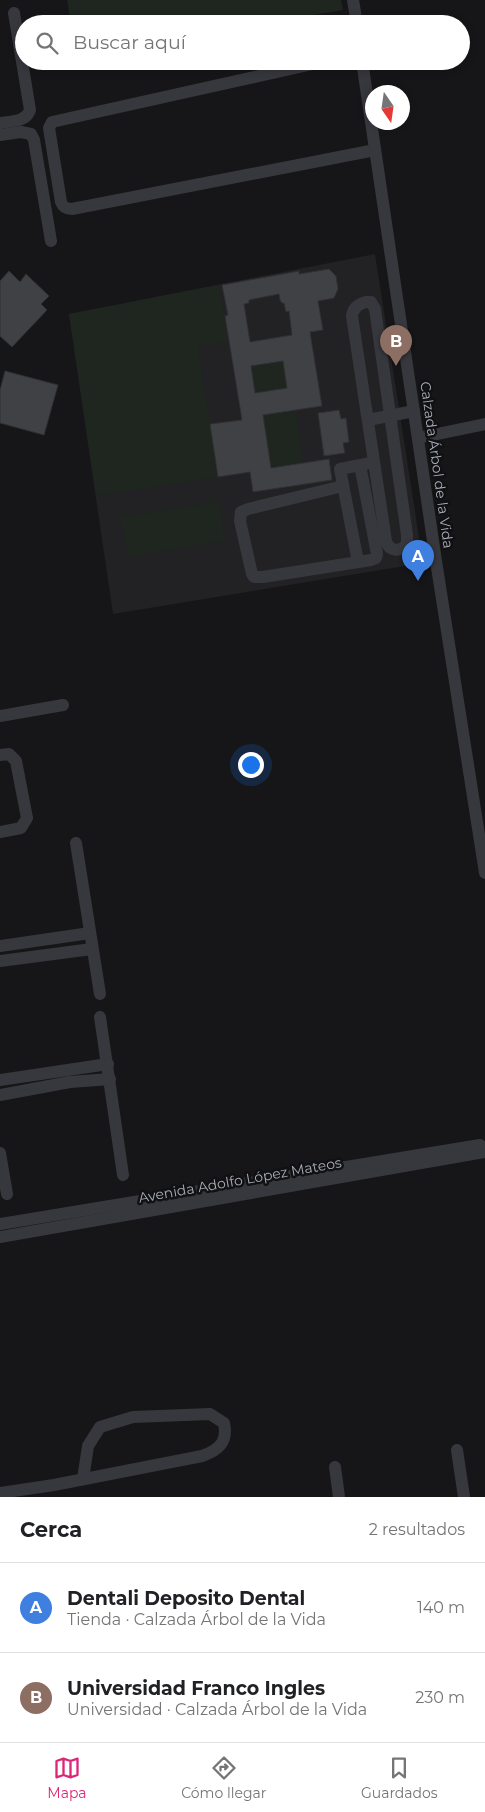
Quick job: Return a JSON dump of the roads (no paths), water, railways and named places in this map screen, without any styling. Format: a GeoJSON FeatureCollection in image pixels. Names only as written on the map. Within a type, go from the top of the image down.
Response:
{"type":"FeatureCollection","features":[{"type":"Feature","properties":{"kind":"street"},"geometry":{"type":"LineString","coordinates":[[353,0],[355,15]]}},
{"type":"Feature","properties":{"kind":"street"},"geometry":{"type":"LineString","coordinates":[[14,13],[15,19]]}},
{"type":"Feature","properties":{"kind":"street"},"geometry":{"type":"LineString","coordinates":[[0,123],[20,120],[28,115],[30,110],[23,70]]}},
{"type":"Feature","properties":{"kind":"street"},"geometry":{"type":"LineString","coordinates":[[286,70],[52,122],[49,128],[63,206],[67,209],[72,209],[375,150]]}},
{"type":"Feature","properties":{"kind":"street","name":"Calzada Árbol de la Vida"},"geometry":{"type":"LineString","coordinates":[[363,70],[485,873]]}},
{"type":"Feature","properties":{"kind":"street"},"geometry":{"type":"LineString","coordinates":[[0,136],[21,132],[31,134],[34,140],[51,241]]}},
{"type":"Feature","properties":{"kind":"street"},"geometry":{"type":"LineString","coordinates":[[366,302],[371,302],[375,310],[391,416],[408,540],[403,549],[394,550],[387,544],[352,316],[352,311],[356,307],[366,302]]}},
{"type":"Feature","properties":{"kind":"street"},"geometry":{"type":"LineString","coordinates":[[368,420],[414,411]]}},
{"type":"Feature","properties":{"kind":"street"},"geometry":{"type":"LineString","coordinates":[[418,438],[485,424]]}},
{"type":"Feature","properties":{"kind":"street"},"geometry":{"type":"LineString","coordinates":[[358,562],[341,469],[374,462]]}},
{"type":"Feature","properties":{"kind":"street"},"geometry":{"type":"LineString","coordinates":[[343,486],[248,508],[241,512],[240,521],[247,557],[254,577],[374,559],[377,554],[360,465]]}},
{"type":"Feature","properties":{"kind":"street"},"geometry":{"type":"LineString","coordinates":[[0,716],[63,704]]}},
{"type":"Feature","properties":{"kind":"street"},"geometry":{"type":"LineString","coordinates":[[0,755],[9,754],[16,761],[27,818],[21,828],[0,832]]}},
{"type":"Feature","properties":{"kind":"street"},"geometry":{"type":"LineString","coordinates":[[76,843],[100,994]]}},
{"type":"Feature","properties":{"kind":"street"},"geometry":{"type":"LineString","coordinates":[[0,946],[90,933]]}},
{"type":"Feature","properties":{"kind":"street"},"geometry":{"type":"LineString","coordinates":[[0,961],[92,949]]}},
{"type":"Feature","properties":{"kind":"street"},"geometry":{"type":"LineString","coordinates":[[100,1017],[123,1175]]}},
{"type":"Feature","properties":{"kind":"street"},"geometry":{"type":"LineString","coordinates":[[0,1080],[108,1064]]}},
{"type":"Feature","properties":{"kind":"street"},"geometry":{"type":"LineString","coordinates":[[0,1095],[70,1082],[110,1079]]}},
{"type":"Feature","properties":{"kind":"street","name":"Avenida Adolfo López Mateos"},"geometry":{"type":"LineString","coordinates":[[0,1224],[485,1144]]}},
{"type":"Feature","properties":{"kind":"street"},"geometry":{"type":"LineString","coordinates":[[0,1152],[7,1194]]}},
{"type":"Feature","properties":{"kind":"street","name":"Avenida Adolfo López Mateos"},"geometry":{"type":"LineString","coordinates":[[0,1238],[485,1152]]}},
{"type":"Feature","properties":{"kind":"street"},"geometry":{"type":"LineString","coordinates":[[0,1493],[83,1479],[202,1456],[214,1452],[221,1446],[226,1433],[224,1423],[210,1414],[133,1417],[100,1427],[88,1446],[83,1479]]}},
{"type":"Feature","properties":{"kind":"street"},"geometry":{"type":"LineString","coordinates":[[457,1450],[464,1497]]}},
{"type":"Feature","properties":{"kind":"street"},"geometry":{"type":"LineString","coordinates":[[335,1467],[339,1497]]}},
{"type":"Feature","properties":{"kind":"place","name":"Universidad Franco Ingles"},"geometry":{"type":"Point","coordinates":[396,366]}},
{"type":"Feature","properties":{"kind":"place","name":"Dentali Deposito Dental"},"geometry":{"type":"Point","coordinates":[418,581]}}]}
